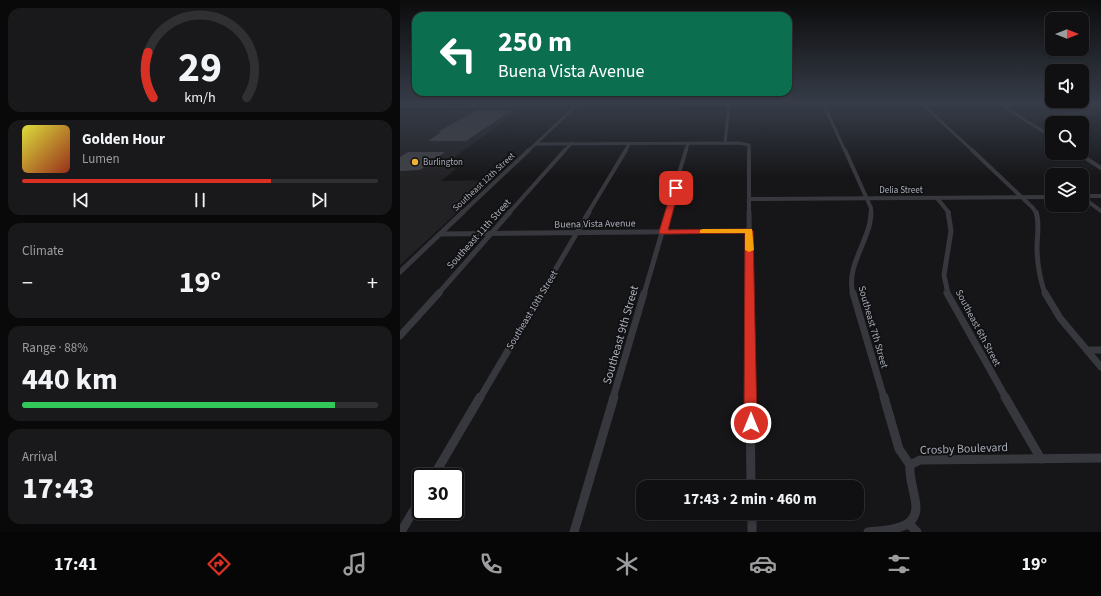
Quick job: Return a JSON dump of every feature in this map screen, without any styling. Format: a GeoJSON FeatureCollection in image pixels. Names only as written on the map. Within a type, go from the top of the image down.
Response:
{"type":"FeatureCollection","features":[{"type":"Feature","properties":{"kind":"street","name":"Southeast 12th Street"},"geometry":{"type":"LineString","coordinates":[[400,272],[553,128]]}},
{"type":"Feature","properties":{"kind":"street"},"geometry":{"type":"LineString","coordinates":[[725,143],[727,128]]}},
{"type":"Feature","properties":{"kind":"street","name":"Southeast 7th Street"},"geometry":{"type":"LineString","coordinates":[[835,128],[871,208],[871,220],[852,270],[852,290],[898,449],[910,465]]}},
{"type":"Feature","properties":{"kind":"street"},"geometry":{"type":"LineString","coordinates":[[947,128],[1033,208],[1039,218],[1037,247],[1042,284],[1047,297],[1059,317],[1101,367]]}},
{"type":"Feature","properties":{"kind":"street","name":"Southeast 11th Street"},"geometry":{"type":"LineString","coordinates":[[400,336],[572,143]]}},
{"type":"Feature","properties":{"kind":"street","name":"Southeast 10th Street"},"geometry":{"type":"LineString","coordinates":[[438,468],[630,143]]}},
{"type":"Feature","properties":{"kind":"street","name":"Southeast 9th Street"},"geometry":{"type":"LineString","coordinates":[[574,532],[688,143]]}},
{"type":"Feature","properties":{"kind":"street"},"geometry":{"type":"LineString","coordinates":[[536,144],[739,143],[749,145],[751,480]]}},
{"type":"Feature","properties":{"kind":"street"},"geometry":{"type":"LineString","coordinates":[[1089,160],[1101,168]]}},
{"type":"Feature","properties":{"kind":"street"},"geometry":{"type":"LineString","coordinates":[[1089,197],[1101,196]]}},
{"type":"Feature","properties":{"kind":"street","name":"Delia Street"},"geometry":{"type":"LineString","coordinates":[[750,199],[1045,197]]}},
{"type":"Feature","properties":{"kind":"street","name":"Southeast 6th Street"},"geometry":{"type":"LineString","coordinates":[[937,198],[948,211],[950,218],[951,231],[944,275],[948,296],[1041,459]]}},
{"type":"Feature","properties":{"kind":"street"},"geometry":{"type":"LineString","coordinates":[[1089,202],[1101,211]]}},
{"type":"Feature","properties":{"kind":"street","name":"Buena Vista Avenue"},"geometry":{"type":"LineString","coordinates":[[441,234],[749,231]]}},
{"type":"Feature","properties":{"kind":"street"},"geometry":{"type":"LineString","coordinates":[[1087,350],[1101,350]]}},
{"type":"Feature","properties":{"kind":"street","name":"Crosby Boulevard"},"geometry":{"type":"LineString","coordinates":[[910,524],[915,514],[916,502],[909,475],[910,465],[920,460],[1101,458]]}},
{"type":"Feature","properties":{"kind":"street"},"geometry":{"type":"LineString","coordinates":[[401,532],[412,513]]}},
{"type":"Feature","properties":{"kind":"street"},"geometry":{"type":"LineString","coordinates":[[752,520],[752,532]]}},
{"type":"Feature","properties":{"kind":"street"},"geometry":{"type":"LineString","coordinates":[[868,532],[902,529],[910,524],[917,532]]}},
{"type":"Feature","properties":{"kind":"shaded area"},"geometry":{"type":"Polygon","coordinates":[[[400,128],[495,128],[445,164],[456,169],[441,181],[492,180],[400,265],[400,128]]]}},
{"type":"Feature","properties":{"kind":"building"},"geometry":{"type":"Polygon","coordinates":[[[445,128],[486,128],[466,141],[428,141],[441,132],[438,132],[445,128]]]}},
{"type":"Feature","properties":{"kind":"building","name":"Burlington"},"geometry":{"type":"Polygon","coordinates":[[[408,152],[445,152],[420,170],[400,171],[400,157],[408,152]]]}},
{"type":"Feature","properties":{"kind":"slow traffic"},"geometry":{"type":"LineString","coordinates":[[703,232],[749,231],[749,250]]}},
{"type":"Feature","properties":{"kind":"place","name":"Burlington"},"geometry":{"type":"Point","coordinates":[415,162]}},
{"type":"Feature","properties":{"kind":"route"},"geometry":{"type":"LineString","coordinates":[[676,188],[663,232],[749,231],[751,423]]}}]}
